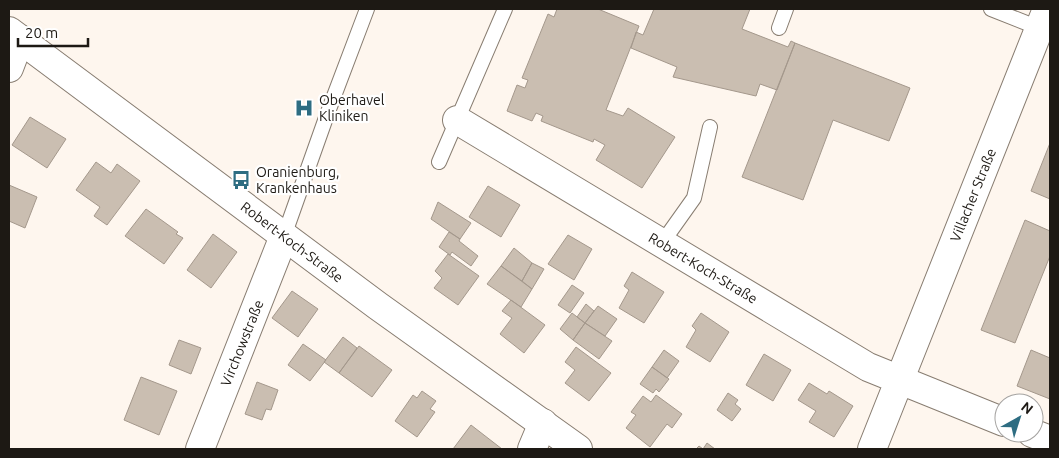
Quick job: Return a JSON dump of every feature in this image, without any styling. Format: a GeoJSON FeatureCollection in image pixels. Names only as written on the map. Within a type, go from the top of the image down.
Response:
{"type":"FeatureCollection","features":[{"type":"Feature","properties":{"kind":"street","name":"Villacher Straße"},"geometry":{"type":"LineString","coordinates":[[872,449],[1043,18]]}},
{"type":"Feature","properties":{"kind":"street","name":"Robert-Koch-Straße"},"geometry":{"type":"LineString","coordinates":[[14,35],[378,306],[578,449]]}},
{"type":"Feature","properties":{"kind":"street"},"geometry":{"type":"LineString","coordinates":[[9,68],[14,35]]}},
{"type":"Feature","properties":{"kind":"street","name":"Robert-Koch-Straße"},"geometry":{"type":"LineString","coordinates":[[457,120],[868,367],[899,380]]}},
{"type":"Feature","properties":{"kind":"street","name":"Virchowstraße"},"geometry":{"type":"LineString","coordinates":[[200,449],[284,236]]}},
{"type":"Feature","properties":{"kind":"street"},"geometry":{"type":"LineString","coordinates":[[899,380],[994,418]]}},
{"type":"Feature","properties":{"kind":"street"},"geometry":{"type":"LineString","coordinates":[[532,449],[543,424]]}},
{"type":"Feature","properties":{"kind":"lane"},"geometry":{"type":"LineString","coordinates":[[284,236],[367,9]]}},
{"type":"Feature","properties":{"kind":"lane"},"geometry":{"type":"LineString","coordinates":[[439,162],[505,9]]}},
{"type":"Feature","properties":{"kind":"lane"},"geometry":{"type":"LineString","coordinates":[[779,28],[786,9]]}},
{"type":"Feature","properties":{"kind":"lane"},"geometry":{"type":"LineString","coordinates":[[991,9],[1043,18]]}},
{"type":"Feature","properties":{"kind":"lane"},"geometry":{"type":"LineString","coordinates":[[662,244],[694,198],[710,127]]}},
{"type":"Feature","properties":{"kind":"building"},"geometry":{"type":"Polygon","coordinates":[[[557,9],[598,9],[639,26],[606,110],[623,116],[628,108],[675,137],[642,188],[596,160],[605,145],[594,139],[593,142],[541,121],[543,116],[536,113],[532,121],[507,111],[517,85],[525,88],[528,80],[522,78],[548,14],[554,17],[557,9]]]}},
{"type":"Feature","properties":{"kind":"building"},"geometry":{"type":"Polygon","coordinates":[[[654,9],[750,9],[742,29],[788,47],[791,41],[795,43],[777,90],[760,84],[756,96],[673,77],[677,67],[631,48],[636,32],[643,35],[654,9]]]}},
{"type":"Feature","properties":{"kind":"building"},"geometry":{"type":"Polygon","coordinates":[[[795,43],[910,88],[889,141],[833,120],[803,200],[742,177],[795,43]]]}},
{"type":"Feature","properties":{"kind":"building"},"geometry":{"type":"Polygon","coordinates":[[[30,117],[66,139],[47,168],[12,145],[30,117]]]}},
{"type":"Feature","properties":{"kind":"building"},"geometry":{"type":"Polygon","coordinates":[[[1050,143],[1050,199],[1031,191],[1050,143]]]}},
{"type":"Feature","properties":{"kind":"building"},"geometry":{"type":"Polygon","coordinates":[[[96,162],[111,173],[117,164],[140,181],[107,225],[94,216],[100,207],[76,190],[96,162]]]}},
{"type":"Feature","properties":{"kind":"building"},"geometry":{"type":"Polygon","coordinates":[[[9,185],[37,197],[25,228],[9,221],[9,185]]]}},
{"type":"Feature","properties":{"kind":"building"},"geometry":{"type":"Polygon","coordinates":[[[488,186],[520,205],[501,237],[469,217],[488,186]]]}},
{"type":"Feature","properties":{"kind":"building"},"geometry":{"type":"Polygon","coordinates":[[[438,202],[471,223],[460,239],[431,219],[438,202]]]}},
{"type":"Feature","properties":{"kind":"building"},"geometry":{"type":"Polygon","coordinates":[[[146,209],[178,232],[176,234],[183,238],[164,264],[125,236],[146,209]]]}},
{"type":"Feature","properties":{"kind":"building"},"geometry":{"type":"Polygon","coordinates":[[[1025,220],[1050,231],[1050,256],[1015,343],[981,330],[1025,220]]]}},
{"type":"Feature","properties":{"kind":"building"},"geometry":{"type":"Polygon","coordinates":[[[449,232],[460,239],[459,241],[478,256],[471,266],[452,252],[450,255],[439,247],[449,232]]]}},
{"type":"Feature","properties":{"kind":"building"},"geometry":{"type":"Polygon","coordinates":[[[213,234],[237,252],[211,288],[187,270],[213,234]]]}},
{"type":"Feature","properties":{"kind":"building"},"geometry":{"type":"Polygon","coordinates":[[[568,235],[592,249],[574,280],[548,264],[568,235]]]}},
{"type":"Feature","properties":{"kind":"building"},"geometry":{"type":"Polygon","coordinates":[[[514,248],[532,263],[522,281],[501,266],[514,248]]]}},
{"type":"Feature","properties":{"kind":"building"},"geometry":{"type":"Polygon","coordinates":[[[448,254],[479,276],[458,305],[434,288],[442,278],[435,271],[448,254]]]}},
{"type":"Feature","properties":{"kind":"building"},"geometry":{"type":"Polygon","coordinates":[[[532,263],[544,269],[532,289],[522,281],[532,263]]]}},
{"type":"Feature","properties":{"kind":"building"},"geometry":{"type":"Polygon","coordinates":[[[501,266],[532,289],[521,307],[487,284],[501,266]]]}},
{"type":"Feature","properties":{"kind":"building"},"geometry":{"type":"Polygon","coordinates":[[[632,272],[664,292],[644,323],[619,308],[629,290],[624,286],[632,272]]]}},
{"type":"Feature","properties":{"kind":"building"},"geometry":{"type":"Polygon","coordinates":[[[572,285],[584,293],[570,313],[558,305],[572,285]]]}},
{"type":"Feature","properties":{"kind":"building"},"geometry":{"type":"Polygon","coordinates":[[[292,291],[318,309],[298,337],[272,318],[292,291]]]}},
{"type":"Feature","properties":{"kind":"building"},"geometry":{"type":"Polygon","coordinates":[[[511,300],[545,325],[524,353],[500,334],[512,318],[502,311],[511,300]]]}},
{"type":"Feature","properties":{"kind":"building"},"geometry":{"type":"Polygon","coordinates":[[[586,304],[594,311],[585,323],[577,317],[586,304]]]}},
{"type":"Feature","properties":{"kind":"building"},"geometry":{"type":"Polygon","coordinates":[[[598,306],[617,319],[605,336],[585,323],[598,306]]]}},
{"type":"Feature","properties":{"kind":"building"},"geometry":{"type":"Polygon","coordinates":[[[572,313],[585,323],[573,340],[560,329],[572,313]]]}},
{"type":"Feature","properties":{"kind":"building"},"geometry":{"type":"Polygon","coordinates":[[[701,313],[729,332],[710,362],[686,347],[696,330],[692,326],[701,313]]]}},
{"type":"Feature","properties":{"kind":"building"},"geometry":{"type":"Polygon","coordinates":[[[585,323],[612,341],[599,359],[573,340],[585,323]]]}},
{"type":"Feature","properties":{"kind":"building"},"geometry":{"type":"Polygon","coordinates":[[[343,337],[357,348],[339,373],[324,362],[343,337]]]}},
{"type":"Feature","properties":{"kind":"building"},"geometry":{"type":"Polygon","coordinates":[[[179,340],[201,348],[191,374],[169,365],[179,340]]]}},
{"type":"Feature","properties":{"kind":"building"},"geometry":{"type":"Polygon","coordinates":[[[303,344],[326,360],[310,381],[288,365],[303,344]]]}},
{"type":"Feature","properties":{"kind":"building"},"geometry":{"type":"Polygon","coordinates":[[[359,346],[392,370],[372,397],[339,373],[359,346]]]}},
{"type":"Feature","properties":{"kind":"building"},"geometry":{"type":"Polygon","coordinates":[[[576,347],[611,373],[589,401],[565,383],[575,370],[565,362],[576,347]]]}},
{"type":"Feature","properties":{"kind":"building"},"geometry":{"type":"Polygon","coordinates":[[[664,350],[679,361],[667,378],[652,367],[664,350]]]}},
{"type":"Feature","properties":{"kind":"building"},"geometry":{"type":"Polygon","coordinates":[[[1031,350],[1050,358],[1050,399],[1044,397],[1044,393],[1035,393],[1017,386],[1031,350]]]}},
{"type":"Feature","properties":{"kind":"building"},"geometry":{"type":"Polygon","coordinates":[[[764,354],[791,370],[773,401],[746,385],[764,354]]]}},
{"type":"Feature","properties":{"kind":"building"},"geometry":{"type":"Polygon","coordinates":[[[652,367],[669,379],[659,392],[656,389],[653,393],[640,384],[652,367]]]}},
{"type":"Feature","properties":{"kind":"building"},"geometry":{"type":"Polygon","coordinates":[[[141,377],[177,391],[159,435],[124,420],[141,377]]]}},
{"type":"Feature","properties":{"kind":"building"},"geometry":{"type":"Polygon","coordinates":[[[257,382],[278,390],[271,410],[266,409],[262,420],[245,414],[257,382]]]}},
{"type":"Feature","properties":{"kind":"building"},"geometry":{"type":"Polygon","coordinates":[[[809,383],[827,394],[829,391],[853,406],[834,437],[809,422],[816,411],[798,400],[809,383]]]}},
{"type":"Feature","properties":{"kind":"building"},"geometry":{"type":"Polygon","coordinates":[[[422,391],[436,401],[430,409],[435,412],[417,437],[395,421],[413,395],[417,398],[422,391]]]}},
{"type":"Feature","properties":{"kind":"building"},"geometry":{"type":"Polygon","coordinates":[[[728,393],[738,400],[735,404],[741,409],[732,421],[717,410],[728,393]]]}},
{"type":"Feature","properties":{"kind":"building"},"geometry":{"type":"Polygon","coordinates":[[[656,395],[682,414],[672,428],[667,424],[650,447],[626,428],[636,415],[631,412],[643,396],[651,402],[656,395]]]}},
{"type":"Feature","properties":{"kind":"building"},"geometry":{"type":"Polygon","coordinates":[[[471,425],[502,449],[453,449],[471,425]]]}},
{"type":"Feature","properties":{"kind":"building"},"geometry":{"type":"Polygon","coordinates":[[[707,443],[715,449],[703,449],[707,443]]]}},
{"type":"Feature","properties":{"kind":"place","name":"Oberhavel Kliniken"},"geometry":{"type":"Point","coordinates":[304,108]}},
{"type":"Feature","properties":{"kind":"place","name":"Oranienburg, Krankenhaus"},"geometry":{"type":"Point","coordinates":[241,180]}}]}
